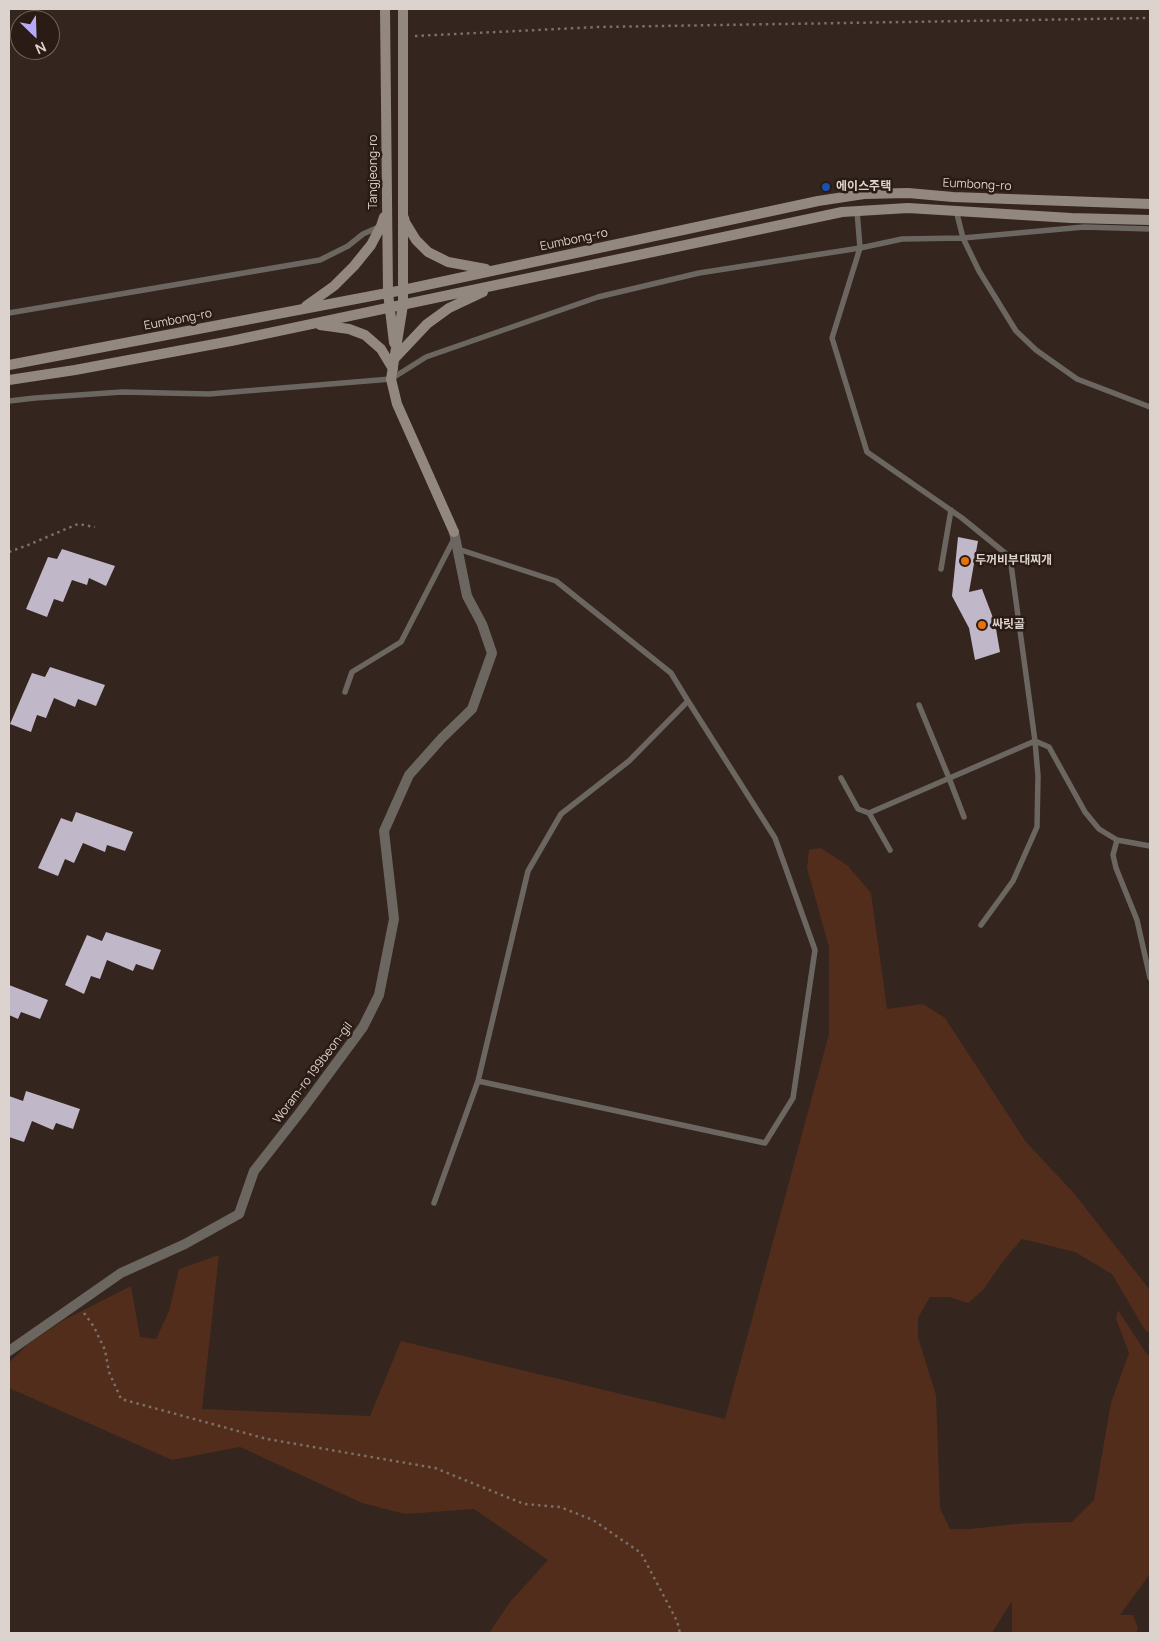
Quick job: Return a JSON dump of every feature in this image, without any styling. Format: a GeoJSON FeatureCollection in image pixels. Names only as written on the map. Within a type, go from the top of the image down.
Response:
{"type":"FeatureCollection","features":[{"type":"Feature","properties":{"kind":"main road","name":"Tangjeong-ro"},"geometry":{"type":"LineString","coordinates":[[385,9],[388,308],[393,365]]}},
{"type":"Feature","properties":{"kind":"main road"},"geometry":{"type":"LineString","coordinates":[[403,9],[403,306],[393,365],[397,404],[455,534]]}},
{"type":"Feature","properties":{"kind":"main road","name":"Eumbong-ro"},"geometry":{"type":"LineString","coordinates":[[9,366],[388,293],[818,201],[864,194],[908,193],[1150,204]]}},
{"type":"Feature","properties":{"kind":"main road"},"geometry":{"type":"LineString","coordinates":[[402,202],[405,222],[416,240],[428,252],[448,262],[492,270]]}},
{"type":"Feature","properties":{"kind":"main road"},"geometry":{"type":"LineString","coordinates":[[9,380],[75,370],[314,324],[832,214],[908,208],[1071,218],[1150,220]]}},
{"type":"Feature","properties":{"kind":"main road"},"geometry":{"type":"LineString","coordinates":[[302,309],[334,286],[354,266],[371,244],[381,226],[386,209]]}},
{"type":"Feature","properties":{"kind":"main road"},"geometry":{"type":"LineString","coordinates":[[393,365],[427,324],[449,308],[500,284]]}},
{"type":"Feature","properties":{"kind":"main road"},"geometry":{"type":"LineString","coordinates":[[314,324],[349,329],[365,335],[381,349],[393,365]]}},
{"type":"Feature","properties":{"kind":"street","name":"Woram-ro 199beon-gil"},"geometry":{"type":"LineString","coordinates":[[9,1351],[121,1273],[185,1244],[239,1214],[254,1170],[301,1111],[363,1027],[379,995],[394,919],[384,830],[409,776],[442,738],[472,709],[492,653],[482,624],[467,596],[455,534]]}},
{"type":"Feature","properties":{"kind":"lane"},"geometry":{"type":"LineString","coordinates":[[956,210],[963,238],[979,271],[1016,331],[1036,350],[1077,379],[1150,407]]}},
{"type":"Feature","properties":{"kind":"lane"},"geometry":{"type":"LineString","coordinates":[[857,211],[860,248],[832,338],[867,452],[951,510],[1010,557],[1035,741],[1038,776],[1037,827],[1013,881],[982,925]]}},
{"type":"Feature","properties":{"kind":"lane"},"geometry":{"type":"LineString","coordinates":[[9,313],[320,260],[348,246],[363,234],[381,226]]}},
{"type":"Feature","properties":{"kind":"lane"},"geometry":{"type":"LineString","coordinates":[[9,401],[122,392],[209,394],[393,365],[426,357],[598,297],[699,273],[860,248],[902,239],[963,238],[1084,228],[1150,229]]}},
{"type":"Feature","properties":{"kind":"lane"},"geometry":{"type":"LineString","coordinates":[[941,569],[951,510]]}},
{"type":"Feature","properties":{"kind":"lane"},"geometry":{"type":"LineString","coordinates":[[345,692],[352,672],[401,642],[429,590],[455,534]]}},
{"type":"Feature","properties":{"kind":"lane"},"geometry":{"type":"LineString","coordinates":[[458,550],[556,581],[671,673],[775,838],[815,950],[793,1098],[765,1143],[478,1080]]}},
{"type":"Feature","properties":{"kind":"lane"},"geometry":{"type":"LineString","coordinates":[[434,1204],[478,1080],[528,871],[561,814],[629,761],[688,701]]}},
{"type":"Feature","properties":{"kind":"lane"},"geometry":{"type":"LineString","coordinates":[[919,705],[964,818]]}},
{"type":"Feature","properties":{"kind":"lane"},"geometry":{"type":"LineString","coordinates":[[869,814],[1035,741],[1049,747],[1085,812],[1099,829],[1117,840],[1150,846]]}},
{"type":"Feature","properties":{"kind":"lane"},"geometry":{"type":"LineString","coordinates":[[841,778],[858,808],[869,814],[890,850]]}},
{"type":"Feature","properties":{"kind":"lane"},"geometry":{"type":"LineString","coordinates":[[1117,840],[1113,855],[1116,868],[1137,920],[1150,978]]}},
{"type":"Feature","properties":{"kind":"path"},"geometry":{"type":"LineString","coordinates":[[403,36],[598,27],[1150,18]]}},
{"type":"Feature","properties":{"kind":"path"},"geometry":{"type":"LineString","coordinates":[[9,552],[28,546],[78,524],[95,527]]}},
{"type":"Feature","properties":{"kind":"path"},"geometry":{"type":"LineString","coordinates":[[78,1303],[94,1327],[105,1350],[109,1372],[121,1399],[267,1439],[435,1468],[524,1504],[560,1508],[593,1520],[641,1553],[678,1621],[680,1633]]}},
{"type":"Feature","properties":{"kind":"shaded area"},"geometry":{"type":"Polygon","coordinates":[[[821,848],[848,866],[871,893],[887,1009],[923,1004],[945,1018],[1026,1142],[1072,1191],[1150,1290],[1150,1333],[1145,1330],[1112,1274],[1075,1252],[1022,1239],[1004,1260],[983,1290],[968,1303],[949,1297],[930,1297],[918,1318],[918,1337],[936,1395],[940,1508],[950,1529],[969,1529],[1026,1523],[1072,1522],[1094,1500],[1111,1403],[1129,1353],[1116,1319],[1118,1310],[1150,1357],[1150,1574],[1120,1615],[1133,1615],[1138,1628],[1136,1633],[1012,1633],[1012,1601],[993,1633],[489,1633],[510,1602],[548,1560],[474,1509],[405,1514],[362,1503],[240,1447],[172,1460],[9,1388],[9,1363],[28,1344],[64,1320],[131,1286],[140,1337],[156,1339],[169,1311],[179,1269],[219,1255],[202,1409],[370,1416],[401,1341],[725,1419],[829,1034],[829,947],[807,868],[809,850],[821,848]]]}},
{"type":"Feature","properties":{"kind":"building","name":"싸릿골"},"geometry":{"type":"Polygon","coordinates":[[[958,537],[978,541],[969,592],[982,589],[995,623],[1000,652],[975,660],[969,628],[952,596],[958,537]]]}},
{"type":"Feature","properties":{"kind":"building"},"geometry":{"type":"Polygon","coordinates":[[[62,549],[115,566],[106,586],[89,578],[87,585],[72,580],[63,602],[54,599],[47,617],[26,609],[48,557],[57,559],[62,549]]]}},
{"type":"Feature","properties":{"kind":"building"},"geometry":{"type":"Polygon","coordinates":[[[50,667],[105,685],[96,706],[78,699],[75,707],[54,698],[46,718],[37,715],[31,732],[10,724],[32,673],[45,677],[50,667]]]}},
{"type":"Feature","properties":{"kind":"building"},"geometry":{"type":"Polygon","coordinates":[[[76,812],[133,832],[125,851],[107,845],[105,852],[83,843],[74,863],[65,859],[58,876],[38,868],[61,818],[72,822],[76,812]]]}},
{"type":"Feature","properties":{"kind":"building"},"geometry":{"type":"Polygon","coordinates":[[[106,932],[161,950],[153,970],[136,964],[133,971],[107,960],[100,979],[91,976],[84,994],[65,985],[87,935],[102,941],[106,932]]]}},
{"type":"Feature","properties":{"kind":"building"},"geometry":{"type":"Polygon","coordinates":[[[9,985],[48,1000],[40,1019],[21,1012],[18,1019],[9,1015],[9,985]]]}},
{"type":"Feature","properties":{"kind":"building"},"geometry":{"type":"Polygon","coordinates":[[[26,1091],[80,1109],[73,1129],[56,1123],[53,1130],[32,1121],[24,1142],[9,1137],[9,1096],[23,1101],[26,1091]]]}},
{"type":"Feature","properties":{"kind":"place","name":"에이스주택"},"geometry":{"type":"Point","coordinates":[826,187]}},
{"type":"Feature","properties":{"kind":"place","name":"두꺼비부대찌개"},"geometry":{"type":"Point","coordinates":[965,561]}},
{"type":"Feature","properties":{"kind":"place","name":"싸릿골"},"geometry":{"type":"Point","coordinates":[982,625]}}]}
